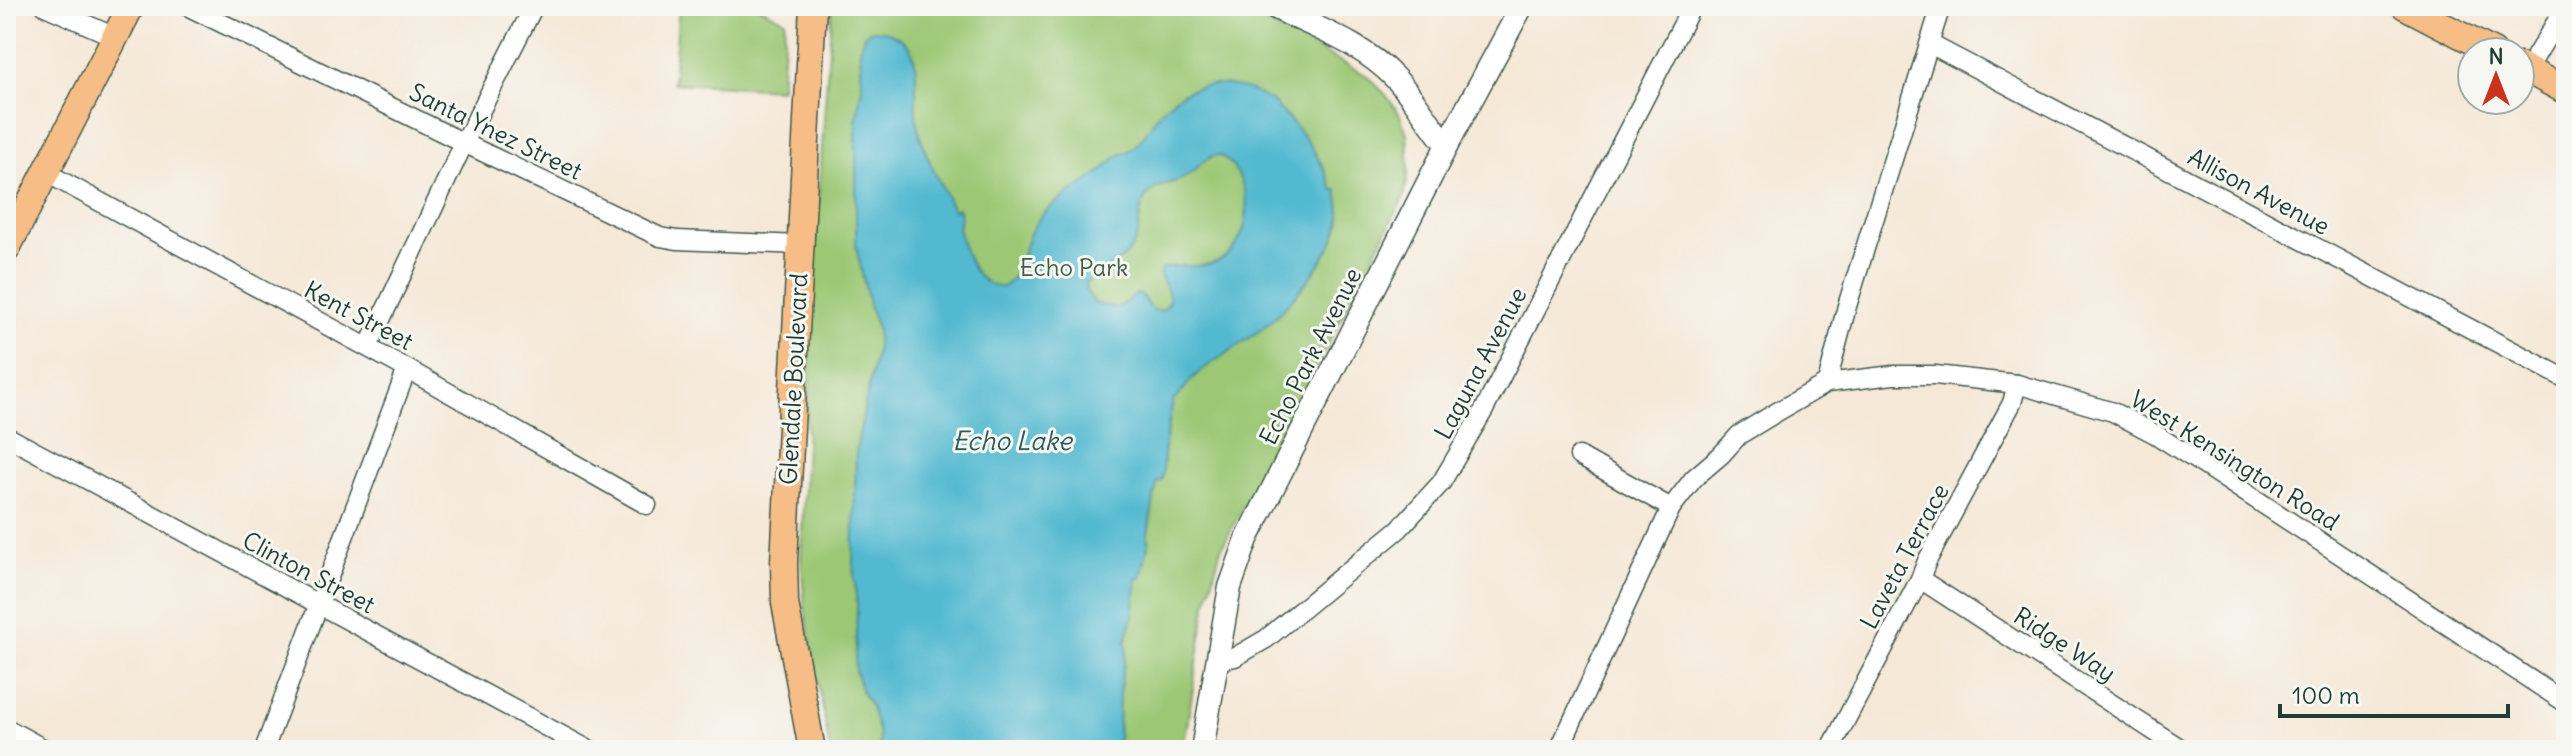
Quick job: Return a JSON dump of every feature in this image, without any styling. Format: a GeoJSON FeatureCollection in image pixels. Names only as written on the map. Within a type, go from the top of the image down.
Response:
{"type":"FeatureCollection","features":[{"type":"Feature","properties":{"kind":"main road"},"geometry":{"type":"LineString","coordinates":[[10,233],[131,6]]}},
{"type":"Feature","properties":{"kind":"main road","name":"Glendale Boulevard"},"geometry":{"type":"LineString","coordinates":[[812,6],[784,562],[785,603],[812,750]]}},
{"type":"Feature","properties":{"kind":"main road"},"geometry":{"type":"LineString","coordinates":[[2405,6],[2462,36]]}},
{"type":"Feature","properties":{"kind":"main road"},"geometry":{"type":"LineString","coordinates":[[2536,75],[2566,91]]}},
{"type":"Feature","properties":{"kind":"street"},"geometry":{"type":"LineString","coordinates":[[45,6],[115,37]]}},
{"type":"Feature","properties":{"kind":"street","name":"Santa Ynez Street"},"geometry":{"type":"LineString","coordinates":[[187,6],[660,237],[800,245]]}},
{"type":"Feature","properties":{"kind":"street"},"geometry":{"type":"LineString","coordinates":[[368,347],[464,143],[534,6]]}},
{"type":"Feature","properties":{"kind":"street"},"geometry":{"type":"LineString","coordinates":[[1272,6],[1369,54],[1416,101],[1430,126],[1447,145]]}},
{"type":"Feature","properties":{"kind":"street","name":"Echo Park Avenue"},"geometry":{"type":"LineString","coordinates":[[1202,750],[1230,587],[1247,539],[1447,145],[1522,6]]}},
{"type":"Feature","properties":{"kind":"street","name":"Laguna Avenue"},"geometry":{"type":"LineString","coordinates":[[1216,661],[1235,657],[1266,639],[1399,529],[1441,483],[1484,410],[1692,6]]}},
{"type":"Feature","properties":{"kind":"street"},"geometry":{"type":"LineString","coordinates":[[1827,383],[1847,306],[1941,6]]}},
{"type":"Feature","properties":{"kind":"street"},"geometry":{"type":"LineString","coordinates":[[2536,50],[2566,6]]}},
{"type":"Feature","properties":{"kind":"street","name":"Allison Avenue"},"geometry":{"type":"LineString","coordinates":[[1930,44],[2566,379]]}},
{"type":"Feature","properties":{"kind":"street","name":"Kent Street"},"geometry":{"type":"LineString","coordinates":[[45,172],[368,347],[647,505]]}},
{"type":"Feature","properties":{"kind":"street"},"geometry":{"type":"LineString","coordinates":[[264,750],[407,369]]}},
{"type":"Feature","properties":{"kind":"street","name":"West Kensington Road"},"geometry":{"type":"LineString","coordinates":[[1559,750],[1671,508],[1694,478],[1739,435],[1827,383],[1893,375],[1947,376],[2017,384],[2113,412],[2155,434],[2566,703]]}},
{"type":"Feature","properties":{"kind":"street","name":"Laveta Terrace"},"geometry":{"type":"LineString","coordinates":[[1830,750],[2012,403],[2017,384]]}},
{"type":"Feature","properties":{"kind":"street","name":"Clinton Street"},"geometry":{"type":"LineString","coordinates":[[6,436],[589,750]]}},
{"type":"Feature","properties":{"kind":"street"},"geometry":{"type":"LineString","coordinates":[[1579,456],[1671,508]]}},
{"type":"Feature","properties":{"kind":"street","name":"Ridge Way"},"geometry":{"type":"LineString","coordinates":[[1920,579],[2183,750]]}},
{"type":"Feature","properties":{"kind":"street"},"geometry":{"type":"LineString","coordinates":[[6,728],[46,750]]}},
{"type":"Feature","properties":{"kind":"green space"},"geometry":{"type":"Polygon","coordinates":[[[679,6],[757,6],[785,20],[781,89],[673,83],[679,6]]]}},
{"type":"Feature","properties":{"kind":"green space","name":"Echo Park"},"geometry":{"type":"Polygon","coordinates":[[[832,6],[1236,6],[1366,75],[1400,115],[1407,134],[1409,169],[1404,197],[1220,551],[1206,607],[1183,750],[830,750],[805,609],[801,557],[814,261],[832,6]]]}},
{"type":"Feature","properties":{"kind":"water","name":"Echo Lake"},"geometry":{"type":"Polygon","coordinates":[[[871,30],[887,32],[897,36],[910,48],[916,73],[917,123],[923,146],[953,210],[958,208],[959,232],[968,260],[979,276],[994,286],[1003,287],[1015,274],[1031,231],[1049,208],[1132,149],[1162,110],[1175,99],[1204,86],[1219,85],[1250,91],[1278,106],[1311,146],[1333,190],[1337,190],[1340,220],[1320,264],[1284,308],[1262,329],[1197,374],[1173,401],[1162,481],[1157,482],[1149,541],[1141,578],[1137,578],[1133,618],[1125,643],[1127,647],[1119,693],[1118,750],[880,750],[871,707],[855,670],[857,605],[853,563],[856,451],[877,346],[877,328],[856,246],[856,121],[862,86],[860,49],[864,35],[871,30]],[[1223,157],[1209,158],[1187,176],[1156,188],[1146,197],[1131,249],[1086,283],[1086,291],[1096,304],[1118,308],[1136,294],[1141,295],[1151,308],[1162,310],[1169,298],[1160,275],[1161,269],[1216,262],[1233,249],[1244,229],[1247,206],[1239,176],[1223,157]]]}}]}
